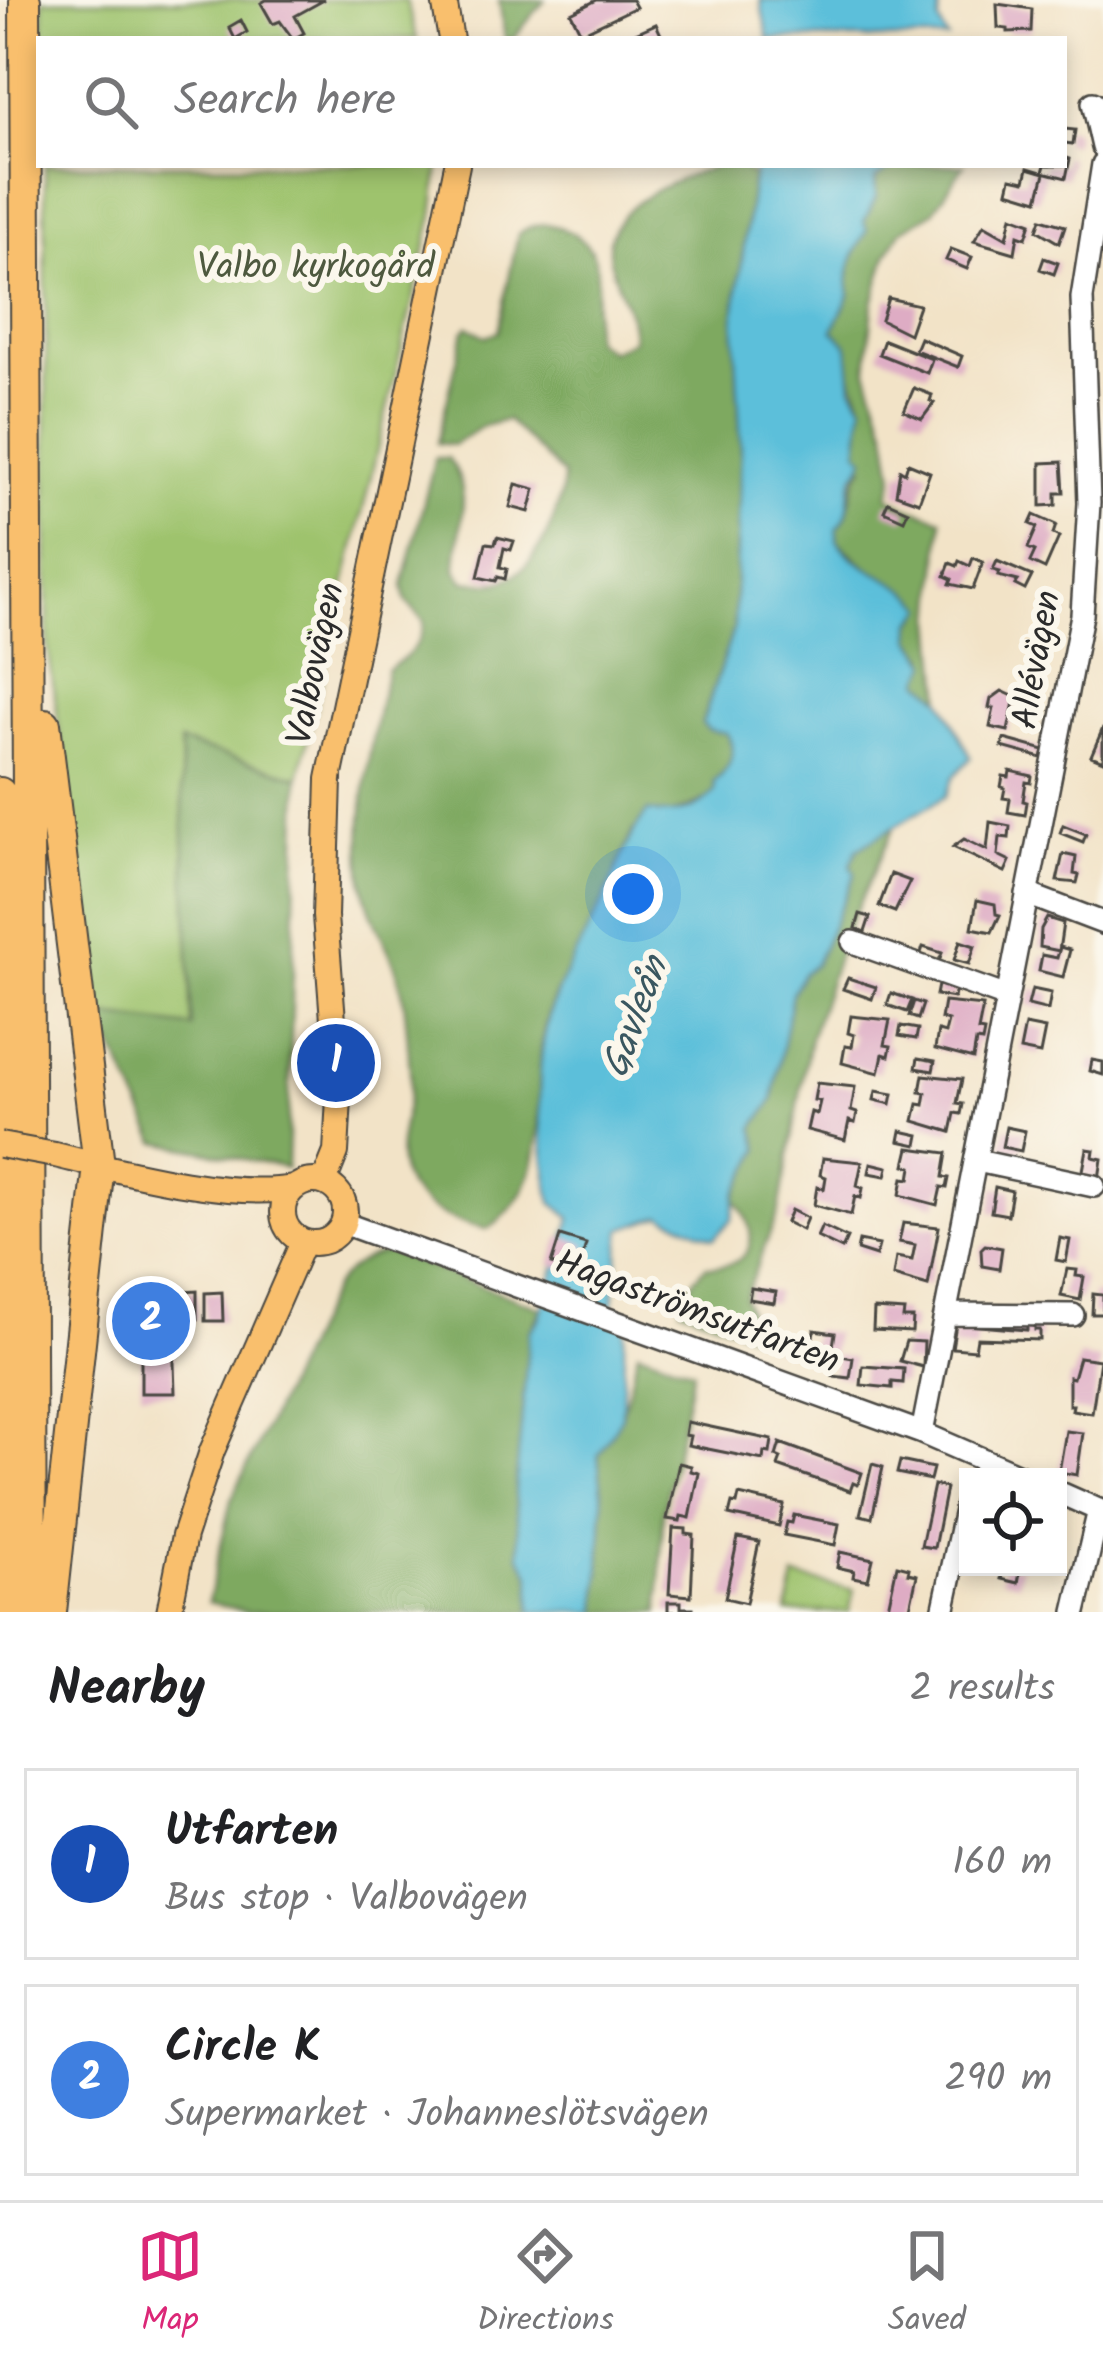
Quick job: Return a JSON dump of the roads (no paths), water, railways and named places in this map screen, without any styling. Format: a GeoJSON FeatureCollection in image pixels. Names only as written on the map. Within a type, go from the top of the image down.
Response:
{"type":"FeatureCollection","features":[{"type":"Feature","properties":{"kind":"highway"},"geometry":{"type":"LineString","coordinates":[[25,0],[31,1612]]}},
{"type":"Feature","properties":{"kind":"highway"},"geometry":{"type":"LineString","coordinates":[[28,585],[99,1166],[51,1612]]}},
{"type":"Feature","properties":{"kind":"highway"},"geometry":{"type":"LineString","coordinates":[[0,793],[4,1612]]}},
{"type":"Feature","properties":{"kind":"main road"},"geometry":{"type":"LineString","coordinates":[[444,0],[450,36]]}},
{"type":"Feature","properties":{"kind":"main road","name":"Valbovägen"},"geometry":{"type":"LineString","coordinates":[[325,1183],[335,1152],[339,1098],[325,916],[329,779],[456,168]]}},
{"type":"Feature","properties":{"kind":"main road"},"geometry":{"type":"LineString","coordinates":[[0,1145],[209,1185],[252,1190],[325,1183],[344,1203],[344,1223],[332,1238],[303,1242],[284,1223],[209,1185]]}},
{"type":"Feature","properties":{"kind":"main road"},"geometry":{"type":"LineString","coordinates":[[284,1223],[283,1204],[293,1188]]}},
{"type":"Feature","properties":{"kind":"main road"},"geometry":{"type":"LineString","coordinates":[[169,1612],[184,1536],[212,1451],[303,1242]]}},
{"type":"Feature","properties":{"kind":"street"},"geometry":{"type":"LineString","coordinates":[[1093,103],[1103,148]]}},
{"type":"Feature","properties":{"kind":"street","name":"Allévägen"},"geometry":{"type":"LineString","coordinates":[[922,1433],[1082,615],[1089,503],[1082,298],[1103,164]]}},
{"type":"Feature","properties":{"kind":"street"},"geometry":{"type":"LineString","coordinates":[[1028,894],[1103,923]]}},
{"type":"Feature","properties":{"kind":"street"},"geometry":{"type":"LineString","coordinates":[[853,942],[1007,998]]}},
{"type":"Feature","properties":{"kind":"street"},"geometry":{"type":"LineString","coordinates":[[977,1161],[1094,1186]]}},
{"type":"Feature","properties":{"kind":"street","name":"Hagaströmsutfarten"},"geometry":{"type":"LineString","coordinates":[[344,1223],[922,1433],[975,1467]]}},
{"type":"Feature","properties":{"kind":"street"},"geometry":{"type":"LineString","coordinates":[[946,1314],[1073,1316]]}},
{"type":"Feature","properties":{"kind":"street"},"geometry":{"type":"LineString","coordinates":[[1067,1496],[1101,1511],[1075,1612]]}},
{"type":"Feature","properties":{"kind":"street"},"geometry":{"type":"LineString","coordinates":[[944,1612],[959,1540]]}},
{"type":"Feature","properties":{"kind":"water"},"geometry":{"type":"Polygon","coordinates":[[[760,0],[940,0],[939,22],[946,36],[767,36],[760,0]]]}},
{"type":"Feature","properties":{"kind":"water","name":"Gavleån"},"geometry":{"type":"Polygon","coordinates":[[[755,168],[891,168],[875,179],[876,197],[864,222],[867,231],[850,269],[850,294],[833,330],[848,346],[852,387],[863,405],[858,451],[865,457],[851,483],[837,540],[856,561],[905,589],[926,608],[913,622],[912,638],[929,663],[921,681],[942,699],[971,758],[954,776],[946,796],[857,849],[851,865],[855,874],[815,964],[803,973],[792,993],[773,1100],[754,1128],[760,1150],[736,1194],[732,1219],[714,1238],[662,1215],[622,1229],[611,1319],[625,1326],[622,1416],[598,1456],[603,1504],[598,1612],[531,1612],[531,1575],[520,1556],[515,1492],[529,1332],[539,1319],[571,1218],[552,1203],[547,1177],[540,1097],[543,1043],[562,981],[640,821],[648,811],[675,813],[701,804],[715,791],[714,782],[731,760],[727,733],[702,724],[734,627],[741,450],[734,318],[755,168]]]}},
{"type":"Feature","properties":{"kind":"place","name":"Utfarten"},"geometry":{"type":"Point","coordinates":[336,1063]}},
{"type":"Feature","properties":{"kind":"place","name":"Circle K"},"geometry":{"type":"Point","coordinates":[151,1321]}},
{"type":"Feature","properties":{"kind":"park label","name":"Valbo kyrkogård"},"geometry":{"type":"Point","coordinates":[316,268]}}]}
